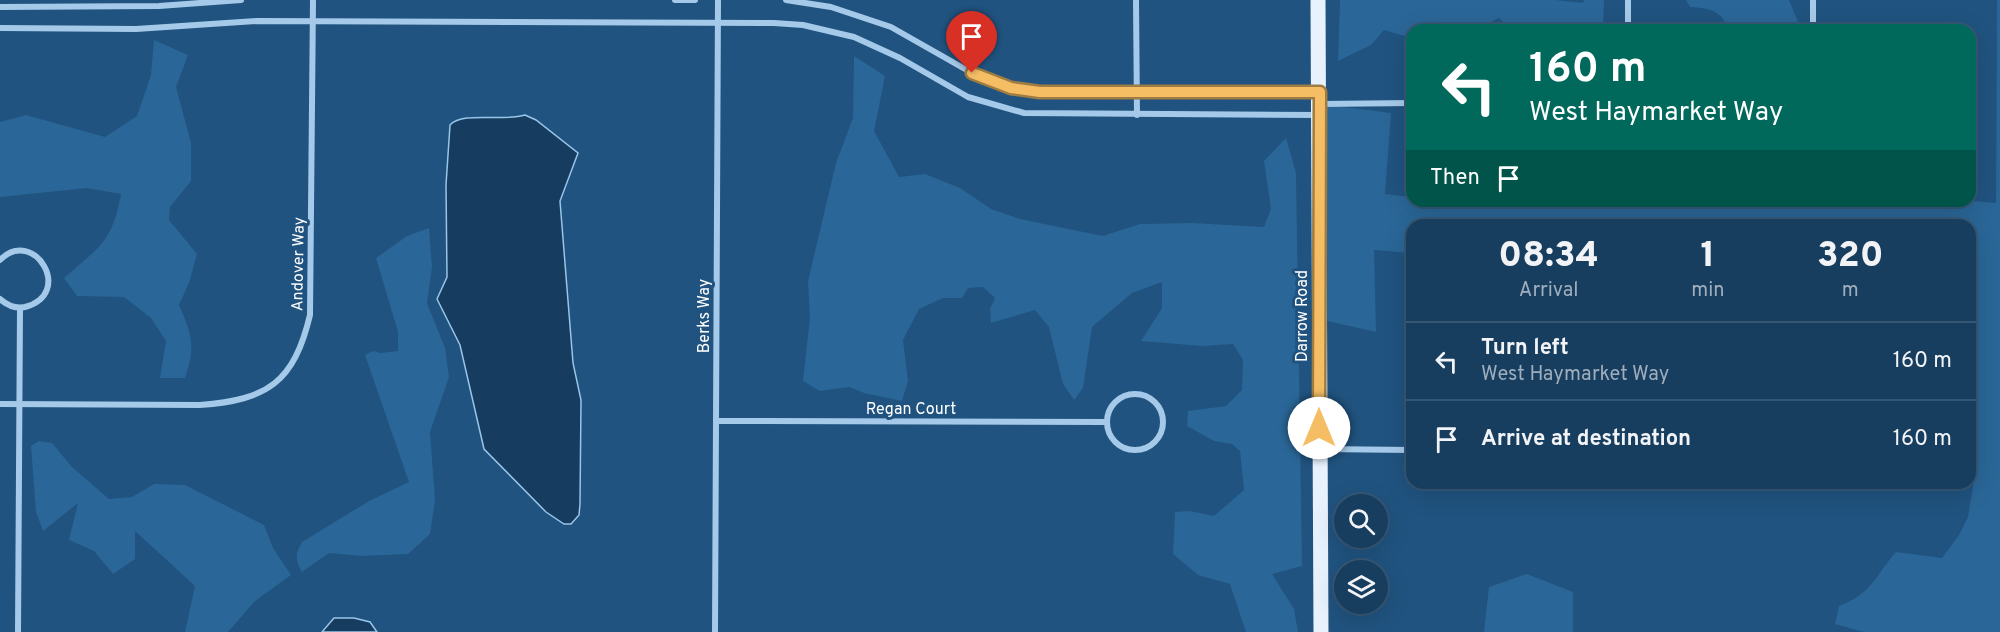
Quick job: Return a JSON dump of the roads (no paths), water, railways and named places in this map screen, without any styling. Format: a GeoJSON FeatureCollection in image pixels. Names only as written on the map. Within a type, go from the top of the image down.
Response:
{"type":"FeatureCollection","features":[{"type":"Feature","properties":{"kind":"main road","name":"Darrow Road"},"geometry":{"type":"LineString","coordinates":[[1318,0],[1321,632]]}},
{"type":"Feature","properties":{"kind":"street"},"geometry":{"type":"LineString","coordinates":[[0,7],[159,6],[241,0]]}},
{"type":"Feature","properties":{"kind":"street","name":"Andover Way"},"geometry":{"type":"LineString","coordinates":[[0,404],[200,405],[229,403],[261,392],[290,367],[302,348],[310,315],[313,0]]}},
{"type":"Feature","properties":{"kind":"street"},"geometry":{"type":"LineString","coordinates":[[675,0],[695,0]]}},
{"type":"Feature","properties":{"kind":"street","name":"Berks Way"},"geometry":{"type":"LineString","coordinates":[[715,632],[718,0]]}},
{"type":"Feature","properties":{"kind":"street"},"geometry":{"type":"LineString","coordinates":[[786,0],[831,6],[884,24],[972,73],[1011,88],[1062,93],[1137,94],[1320,104],[1406,104]]}},
{"type":"Feature","properties":{"kind":"street"},"geometry":{"type":"LineString","coordinates":[[1137,0],[1137,115]]}},
{"type":"Feature","properties":{"kind":"street"},"geometry":{"type":"LineString","coordinates":[[1628,0],[1628,24]]}},
{"type":"Feature","properties":{"kind":"street"},"geometry":{"type":"LineString","coordinates":[[1813,0],[1813,24]]}},
{"type":"Feature","properties":{"kind":"street"},"geometry":{"type":"LineString","coordinates":[[0,28],[136,29],[257,21],[803,25],[854,37],[900,58],[961,93],[1006,110],[1041,115],[1137,115],[1320,104]]}},
{"type":"Feature","properties":{"kind":"street"},"geometry":{"type":"LineString","coordinates":[[0,260],[6,254],[20,251],[35,254],[45,265],[49,279],[45,294],[35,304],[20,308],[6,304],[0,299]]}},
{"type":"Feature","properties":{"kind":"street"},"geometry":{"type":"LineString","coordinates":[[18,632],[20,308]]}},
{"type":"Feature","properties":{"kind":"street"},"geometry":{"type":"LineString","coordinates":[[1135,394],[1149,398],[1155,403],[1160,408],[1164,422],[1160,437],[1149,447],[1135,451],[1120,447],[1110,437],[1106,422],[1110,408],[1120,398],[1135,394]]}},
{"type":"Feature","properties":{"kind":"street","name":"Regan Court"},"geometry":{"type":"LineString","coordinates":[[716,421],[1106,422]]}},
{"type":"Feature","properties":{"kind":"street"},"geometry":{"type":"LineString","coordinates":[[1319,449],[1406,450]]}}]}
